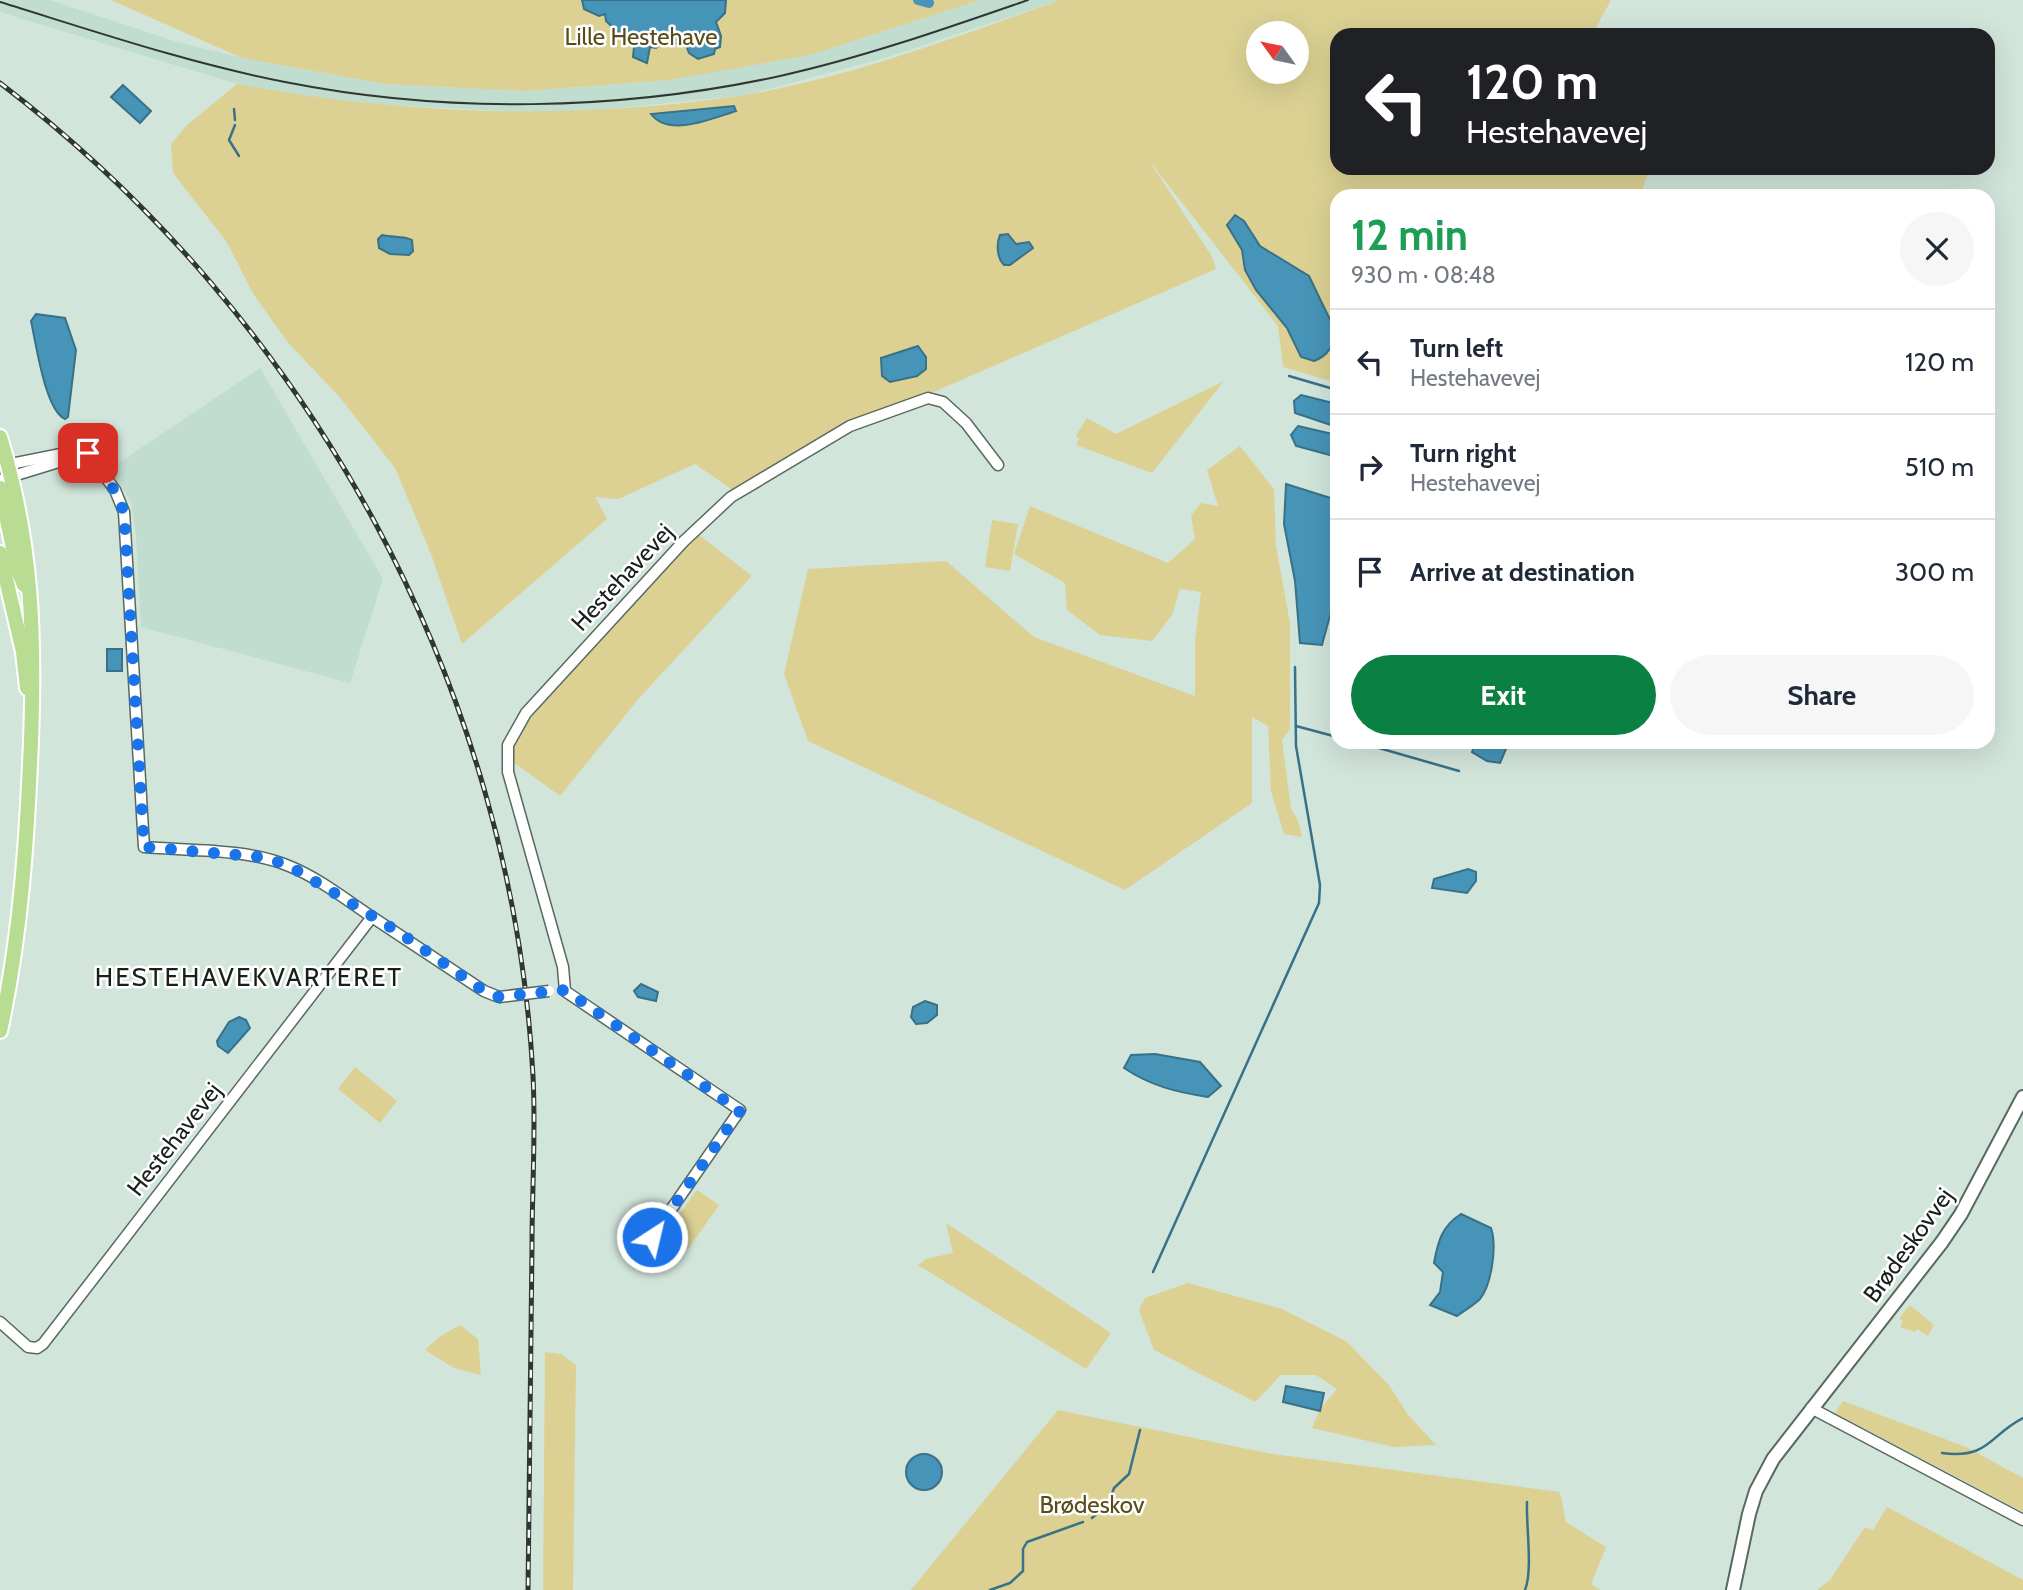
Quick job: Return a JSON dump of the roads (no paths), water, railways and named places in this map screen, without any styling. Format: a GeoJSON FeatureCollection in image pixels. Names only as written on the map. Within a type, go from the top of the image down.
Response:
{"type":"FeatureCollection","features":[{"type":"Feature","properties":{"kind":"main road"},"geometry":{"type":"LineString","coordinates":[[0,437],[4,472],[32,603],[35,652],[26,862],[19,927],[0,1031]]}},
{"type":"Feature","properties":{"kind":"main road"},"geometry":{"type":"LineString","coordinates":[[0,488],[18,571],[32,603]]}},
{"type":"Feature","properties":{"kind":"main road"},"geometry":{"type":"LineString","coordinates":[[0,553],[23,652],[31,742]]}},
{"type":"Feature","properties":{"kind":"street","name":"Hestehavevej"},"geometry":{"type":"LineString","coordinates":[[565,990],[563,967],[508,772],[508,745],[526,713],[683,542],[731,496],[850,426],[928,398],[943,402],[966,423],[998,465]]}},
{"type":"Feature","properties":{"kind":"street"},"geometry":{"type":"LineString","coordinates":[[4,472],[88,453],[114,490],[124,512],[144,847],[261,857],[288,865],[313,878],[484,991],[499,997],[565,990],[740,1111],[652,1237]]}},
{"type":"Feature","properties":{"kind":"street","name":"Hestehavevej"},"geometry":{"type":"LineString","coordinates":[[0,1322],[28,1346],[37,1348],[43,1344],[372,917]]}},
{"type":"Feature","properties":{"kind":"street","name":"Brødeskovvej"},"geometry":{"type":"LineString","coordinates":[[1733,1590],[1756,1491],[1773,1459],[1942,1242],[1961,1214],[2023,1097]]}},
{"type":"Feature","properties":{"kind":"street"},"geometry":{"type":"LineString","coordinates":[[1811,1408],[2023,1520]]}},
{"type":"Feature","properties":{"kind":"water"},"geometry":{"type":"Polygon","coordinates":[[[582,0],[726,0],[725,13],[716,22],[721,36],[720,47],[715,49],[714,54],[698,59],[689,53],[686,45],[664,42],[656,48],[650,47],[647,63],[633,57],[634,47],[606,21],[605,14],[599,16],[584,9],[582,0]]]}},
{"type":"Feature","properties":{"kind":"water"},"geometry":{"type":"Polygon","coordinates":[[[123,85],[151,111],[140,123],[111,97],[123,85]]]}},
{"type":"Feature","properties":{"kind":"water"},"geometry":{"type":"Polygon","coordinates":[[[734,106],[736,111],[692,124],[669,125],[651,114],[734,106]]]}},
{"type":"Feature","properties":{"kind":"water"},"geometry":{"type":"Polygon","coordinates":[[[1235,215],[1244,221],[1260,246],[1309,276],[1330,320],[1330,349],[1319,359],[1314,361],[1301,357],[1287,328],[1256,290],[1245,270],[1242,250],[1227,225],[1235,215]]]}},
{"type":"Feature","properties":{"kind":"water"},"geometry":{"type":"Polygon","coordinates":[[[1008,234],[1016,244],[1029,242],[1033,248],[1010,265],[1004,265],[999,255],[998,242],[1000,235],[1008,234]]]}},
{"type":"Feature","properties":{"kind":"water"},"geometry":{"type":"Polygon","coordinates":[[[382,235],[412,240],[413,251],[409,255],[390,254],[379,248],[378,239],[382,235]]]}},
{"type":"Feature","properties":{"kind":"water"},"geometry":{"type":"Polygon","coordinates":[[[36,314],[65,318],[76,350],[68,417],[65,419],[52,403],[42,375],[31,321],[36,314]]]}},
{"type":"Feature","properties":{"kind":"water"},"geometry":{"type":"Polygon","coordinates":[[[918,346],[926,357],[926,369],[917,376],[890,382],[882,376],[881,358],[918,346]]]}},
{"type":"Feature","properties":{"kind":"water"},"geometry":{"type":"Polygon","coordinates":[[[1301,395],[1330,402],[1330,425],[1295,413],[1294,401],[1301,395]]]}},
{"type":"Feature","properties":{"kind":"water"},"geometry":{"type":"Polygon","coordinates":[[[1298,426],[1330,433],[1330,455],[1296,446],[1291,435],[1298,426]]]}},
{"type":"Feature","properties":{"kind":"water"},"geometry":{"type":"Polygon","coordinates":[[[1286,484],[1330,498],[1330,616],[1322,645],[1300,643],[1295,581],[1284,524],[1286,484]]]}},
{"type":"Feature","properties":{"kind":"water"},"geometry":{"type":"Polygon","coordinates":[[[107,649],[122,649],[122,671],[107,671],[107,649]]]}},
{"type":"Feature","properties":{"kind":"water"},"geometry":{"type":"Polygon","coordinates":[[[1473,749],[1506,749],[1500,763],[1487,761],[1472,752],[1473,749]]]}},
{"type":"Feature","properties":{"kind":"water"},"geometry":{"type":"Polygon","coordinates":[[[1468,869],[1476,872],[1476,881],[1467,893],[1432,888],[1434,879],[1468,869]]]}},
{"type":"Feature","properties":{"kind":"water"},"geometry":{"type":"Polygon","coordinates":[[[641,984],[658,992],[656,1001],[638,997],[634,991],[641,984]]]}},
{"type":"Feature","properties":{"kind":"water"},"geometry":{"type":"Polygon","coordinates":[[[925,1001],[937,1005],[937,1015],[927,1023],[916,1024],[911,1017],[913,1007],[925,1001]]]}},
{"type":"Feature","properties":{"kind":"water"},"geometry":{"type":"Polygon","coordinates":[[[239,1017],[246,1020],[250,1028],[228,1053],[218,1046],[217,1041],[229,1022],[239,1017]]]}},
{"type":"Feature","properties":{"kind":"water"},"geometry":{"type":"Polygon","coordinates":[[[1155,1054],[1200,1062],[1221,1086],[1208,1097],[1196,1095],[1154,1084],[1124,1068],[1131,1055],[1155,1054]]]}},
{"type":"Feature","properties":{"kind":"water"},"geometry":{"type":"Polygon","coordinates":[[[1461,1214],[1491,1228],[1493,1254],[1488,1284],[1480,1299],[1457,1316],[1430,1305],[1440,1292],[1443,1272],[1434,1263],[1439,1241],[1449,1224],[1461,1214]]]}},
{"type":"Feature","properties":{"kind":"water"},"geometry":{"type":"Polygon","coordinates":[[[1286,1386],[1324,1393],[1320,1411],[1283,1402],[1286,1386]]]}},
{"type":"Feature","properties":{"kind":"water"},"geometry":{"type":"Polygon","coordinates":[[[924,1454],[937,1459],[942,1472],[937,1485],[924,1490],[911,1485],[906,1472],[911,1459],[924,1454]]]}},
{"type":"Feature","properties":{"kind":"waterway"},"geometry":{"type":"LineString","coordinates":[[918,0],[929,3]]}},
{"type":"Feature","properties":{"kind":"waterway"},"geometry":{"type":"LineString","coordinates":[[234,109],[235,120]]}},
{"type":"Feature","properties":{"kind":"waterway"},"geometry":{"type":"LineString","coordinates":[[235,125],[229,140],[239,156]]}},
{"type":"Feature","properties":{"kind":"waterway"},"geometry":{"type":"LineString","coordinates":[[1289,376],[1330,388]]}},
{"type":"Feature","properties":{"kind":"waterway"},"geometry":{"type":"LineString","coordinates":[[1153,1272],[1319,903],[1320,885],[1296,746],[1295,667]]}},
{"type":"Feature","properties":{"kind":"waterway"},"geometry":{"type":"LineString","coordinates":[[1296,726],[1330,735]]}},
{"type":"Feature","properties":{"kind":"waterway"},"geometry":{"type":"LineString","coordinates":[[1382,749],[1459,771]]}},
{"type":"Feature","properties":{"kind":"waterway"},"geometry":{"type":"LineString","coordinates":[[1942,1453],[1958,1454],[1980,1449],[2023,1418]]}},
{"type":"Feature","properties":{"kind":"waterway"},"geometry":{"type":"LineString","coordinates":[[1092,1518],[1109,1503],[1114,1488],[1129,1474],[1140,1430]]}},
{"type":"Feature","properties":{"kind":"waterway"},"geometry":{"type":"LineString","coordinates":[[1525,1590],[1529,1560],[1527,1502]]}},
{"type":"Feature","properties":{"kind":"waterway"},"geometry":{"type":"LineString","coordinates":[[990,1590],[1010,1583],[1023,1571],[1023,1549],[1027,1542],[1083,1522]]}},
{"type":"Feature","properties":{"kind":"tram line"},"geometry":{"type":"LineString","coordinates":[[0,2],[177,56],[285,82],[408,99],[533,104],[658,96],[780,76],[874,51],[1028,0]]}},
{"type":"Feature","properties":{"kind":"railway"},"geometry":{"type":"LineString","coordinates":[[0,83],[111,177],[211,283],[299,398],[374,522],[437,653],[484,790],[517,931],[533,1076],[528,1590]]}},
{"type":"Feature","properties":{"kind":"district","name":"HESTEHAVEKVARTERET"},"geometry":{"type":"Point","coordinates":[249,977]}},
{"type":"Feature","properties":{"kind":"park label","name":"Lille Hestehave"},"geometry":{"type":"Point","coordinates":[641,36]}},
{"type":"Feature","properties":{"kind":"park label","name":"Brødeskov"},"geometry":{"type":"Point","coordinates":[1092,1504]}}]}
